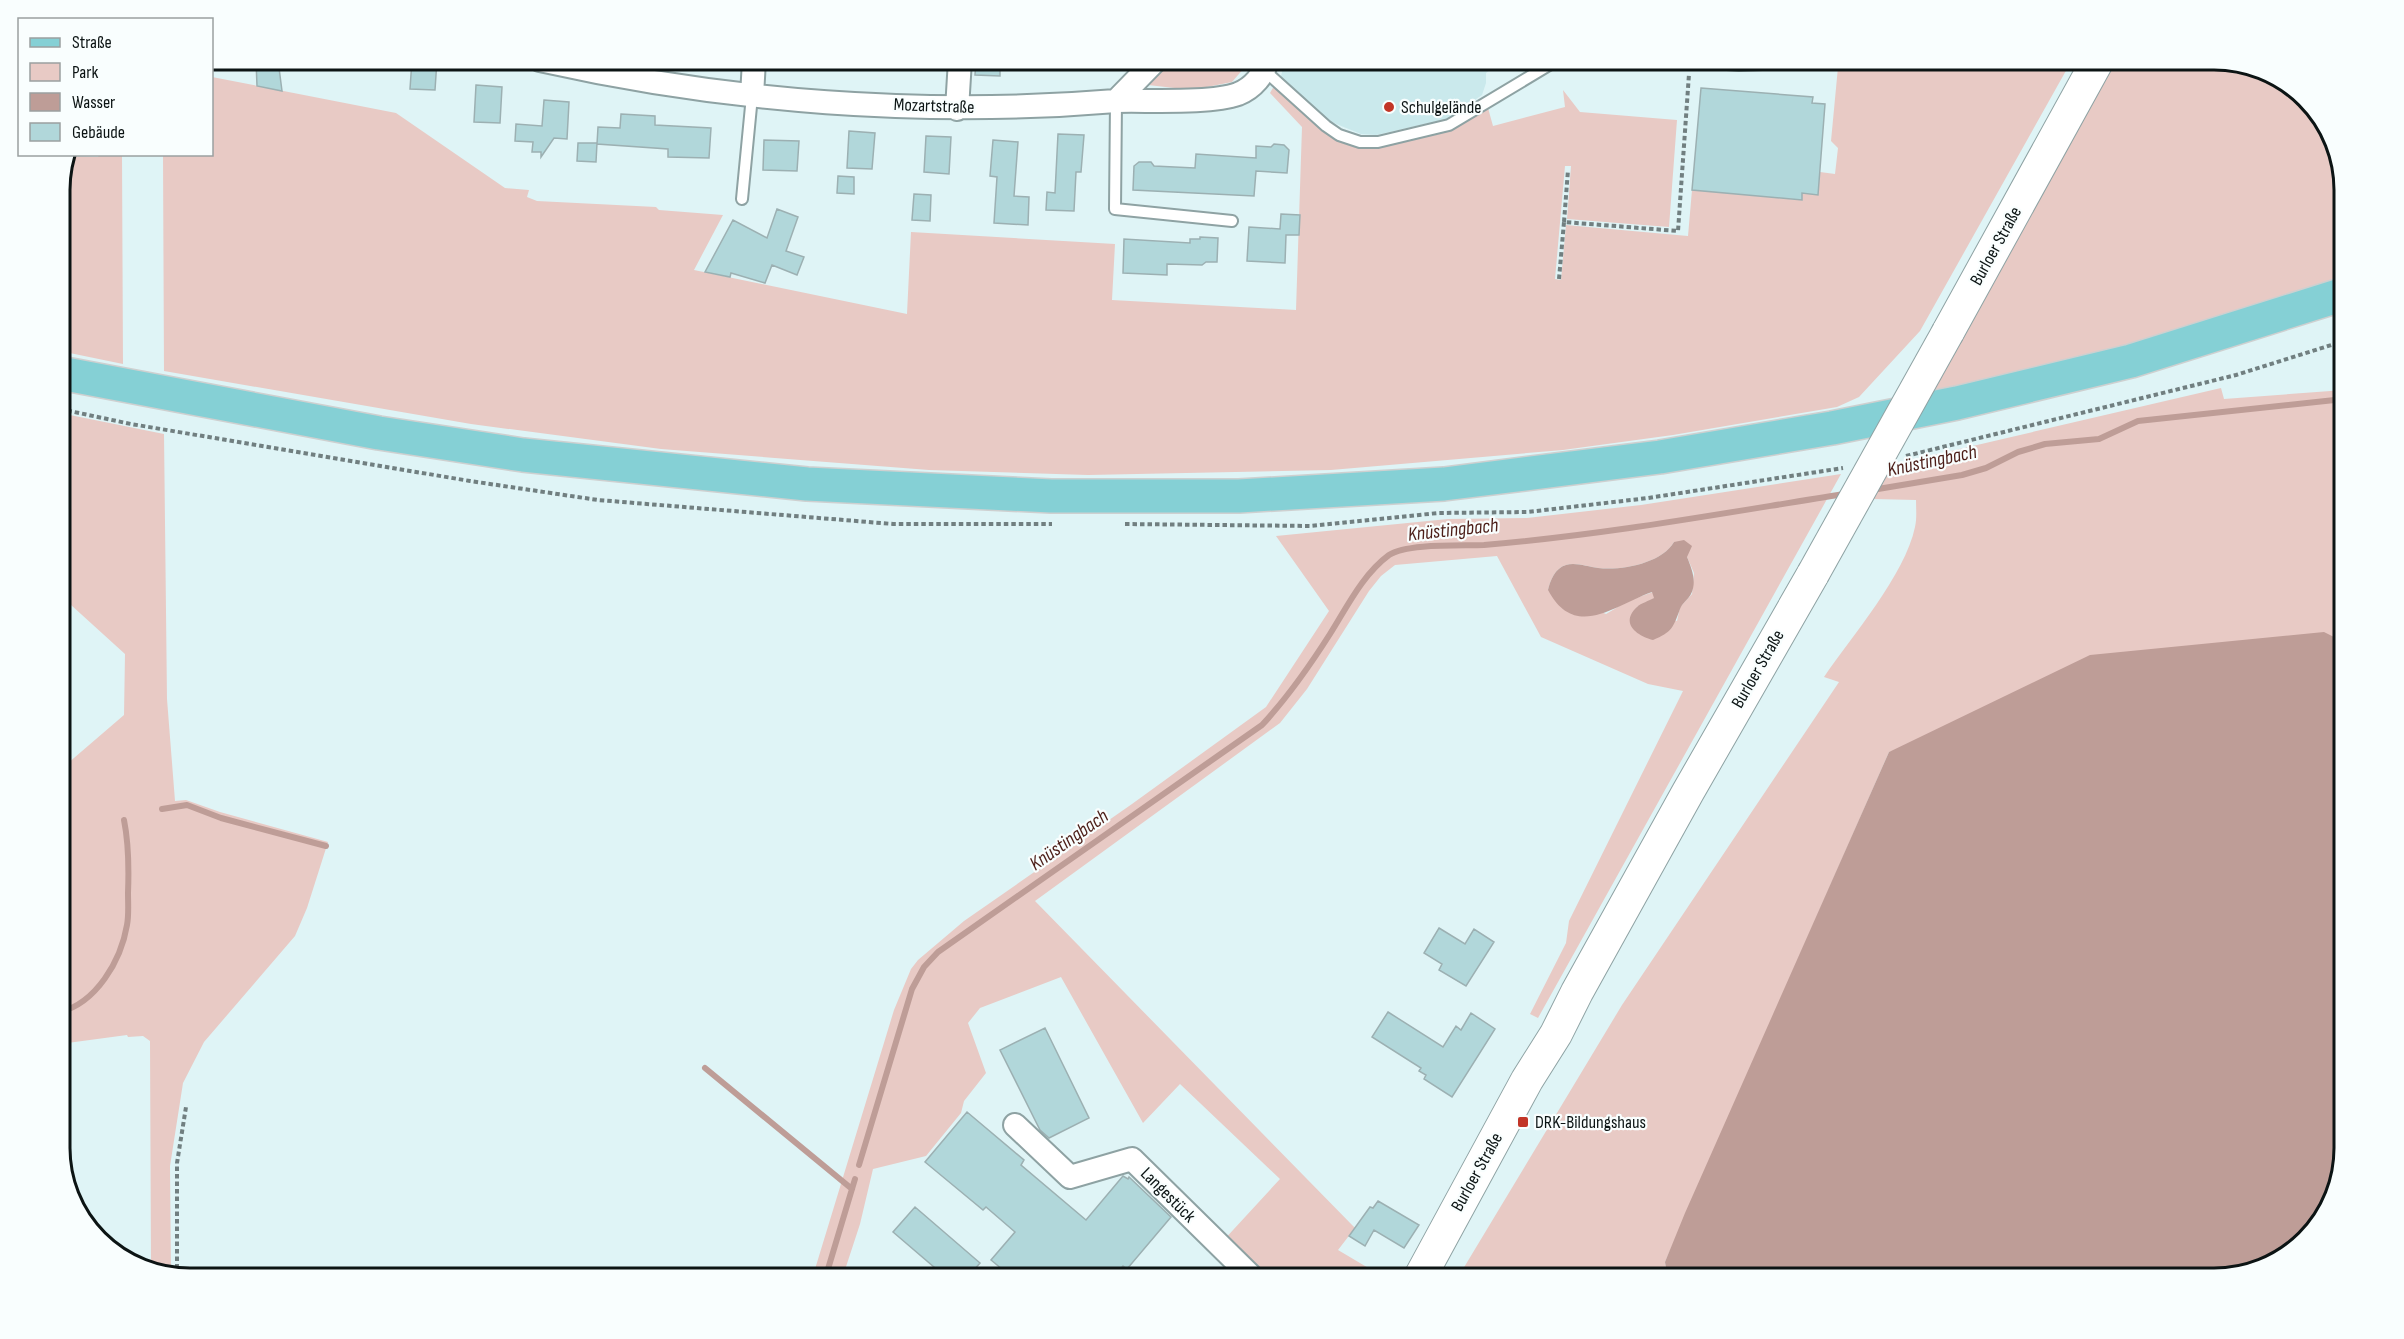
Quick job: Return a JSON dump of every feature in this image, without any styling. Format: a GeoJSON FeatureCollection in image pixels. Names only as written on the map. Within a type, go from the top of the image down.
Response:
{"type":"FeatureCollection","features":[{"type":"Feature","properties":{"kind":"main road","name":"Burloer Straße"},"geometry":{"type":"LineString","coordinates":[[1425,1268],[1523,1088],[1556,1034],[1576,992],[1813,574],[2092,70]]}},
{"type":"Feature","properties":{"kind":"main road"},"geometry":{"type":"LineString","coordinates":[[71,375],[379,433],[523,455],[830,485],[1051,496],[1239,496],[1444,484],[1660,457],[1832,428],[1957,403],[2131,361],[2333,297]]}},
{"type":"Feature","properties":{"kind":"street","name":"Mozartstraße"},"geometry":{"type":"LineString","coordinates":[[583,70],[618,78],[752,96],[957,109],[1068,105],[1116,100],[1192,100],[1225,97],[1238,94],[1250,87],[1262,70]]}},
{"type":"Feature","properties":{"kind":"street"},"geometry":{"type":"LineString","coordinates":[[752,96],[753,70]]}},
{"type":"Feature","properties":{"kind":"street"},"geometry":{"type":"LineString","coordinates":[[957,109],[959,70]]}},
{"type":"Feature","properties":{"kind":"street"},"geometry":{"type":"LineString","coordinates":[[1116,100],[1146,70]]}},
{"type":"Feature","properties":{"kind":"street","name":"Langestück"},"geometry":{"type":"LineString","coordinates":[[1015,1125],[1070,1177],[1132,1159],[1243,1268]]}},
{"type":"Feature","properties":{"kind":"lane","name":"Mozartstraße"},"geometry":{"type":"LineString","coordinates":[[1271,70],[1339,135],[1359,142],[1378,142],[1449,125],[1541,70]]}},
{"type":"Feature","properties":{"kind":"lane"},"geometry":{"type":"LineString","coordinates":[[742,199],[752,96]]}},
{"type":"Feature","properties":{"kind":"lane"},"geometry":{"type":"LineString","coordinates":[[1116,100],[1115,209],[1232,221]]}},
{"type":"Feature","properties":{"kind":"path"},"geometry":{"type":"LineString","coordinates":[[1564,222],[1678,231],[1685,70]]}},
{"type":"Feature","properties":{"kind":"path"},"geometry":{"type":"LineString","coordinates":[[1559,279],[1569,170]]}},
{"type":"Feature","properties":{"kind":"path"},"geometry":{"type":"LineString","coordinates":[[177,1267],[177,1163],[186,1107]]}},
{"type":"Feature","properties":{"kind":"shaded area","name":"Schulgelände"},"geometry":{"type":"Polygon","coordinates":[[[1282,70],[1490,70],[1486,73],[1482,95],[1447,119],[1376,135],[1361,134],[1329,121],[1281,76],[1282,70]]]}},
{"type":"Feature","properties":{"kind":"green space"},"geometry":{"type":"Polygon","coordinates":[[[1159,70],[1242,70],[1232,82],[1192,90],[1148,85],[1159,70]]]}},
{"type":"Feature","properties":{"kind":"green space"},"geometry":{"type":"Polygon","coordinates":[[[1838,70],[2066,70],[1920,331],[1859,397],[1837,407],[1673,435],[1563,450],[1331,470],[1088,475],[929,470],[661,449],[471,424],[164,371],[163,156],[213,156],[213,77],[396,113],[505,188],[529,190],[527,197],[537,201],[656,207],[659,210],[723,215],[694,270],[907,314],[911,232],[1115,244],[1112,300],[1296,310],[1302,127],[1270,93],[1274,86],[1330,136],[1343,143],[1372,149],[1456,128],[1488,108],[1493,126],[1565,107],[1563,90],[1580,112],[1677,120],[1669,227],[1567,219],[1571,166],[1565,166],[1555,279],[1561,280],[1566,225],[1688,236],[1692,190],[1801,200],[1802,193],[1818,194],[1820,172],[1835,174],[1838,148],[1831,141],[1838,70]]]}},
{"type":"Feature","properties":{"kind":"green space"},"geometry":{"type":"Polygon","coordinates":[[[2107,70],[2214,70],[2245,75],[2267,83],[2293,100],[2304,111],[2321,137],[2331,167],[2333,282],[2097,353],[1931,392],[2107,70]]]}},
{"type":"Feature","properties":{"kind":"green space"},"geometry":{"type":"Polygon","coordinates":[[[76,156],[122,156],[123,364],[71,353],[71,182],[76,156]]]}},
{"type":"Feature","properties":{"kind":"green space"},"geometry":{"type":"Polygon","coordinates":[[[2221,388],[2224,399],[2333,391],[2333,645],[1889,752],[1665,1262],[1666,1268],[1464,1268],[1622,1005],[1839,682],[1824,677],[1889,585],[1909,546],[1915,527],[1916,500],[1873,499],[1891,465],[2221,388]]]}},
{"type":"Feature","properties":{"kind":"green space"},"geometry":{"type":"Polygon","coordinates":[[[71,415],[164,434],[167,699],[175,801],[186,800],[220,812],[328,842],[307,908],[295,936],[204,1042],[183,1083],[170,1166],[171,1266],[151,1262],[150,1041],[143,1036],[128,1037],[127,1035],[71,1043],[71,761],[124,715],[125,654],[71,605],[71,415]]]}},
{"type":"Feature","properties":{"kind":"green space"},"geometry":{"type":"Polygon","coordinates":[[[1841,474],[1538,1018],[1530,1014],[1566,943],[1569,921],[1683,691],[1648,684],[1541,637],[1497,556],[1395,565],[1381,576],[1369,591],[1307,689],[1280,723],[1035,901],[1355,1228],[1338,1250],[1368,1268],[1251,1268],[1222,1242],[1280,1179],[1180,1084],[1143,1123],[1061,977],[980,1008],[968,1023],[986,1073],[964,1101],[961,1113],[926,1156],[873,1169],[860,1224],[846,1268],[815,1268],[894,1010],[911,969],[918,960],[964,921],[1266,707],[1329,611],[1276,536],[1448,519],[1527,518],[1641,505],[1841,474]],[[1674,542],[1668,549],[1651,560],[1629,567],[1608,569],[1578,564],[1566,565],[1556,572],[1548,590],[1606,614],[1628,601],[1653,592],[1655,598],[1637,607],[1677,621],[1680,607],[1692,594],[1694,573],[1687,557],[1674,542]]]}},
{"type":"Feature","properties":{"kind":"water"},"geometry":{"type":"Polygon","coordinates":[[[1684,540],[1692,546],[1687,557],[1693,576],[1693,589],[1681,607],[1671,629],[1653,640],[1642,636],[1630,624],[1632,613],[1637,607],[1654,598],[1652,592],[1610,611],[1583,616],[1570,614],[1559,605],[1548,590],[1556,572],[1566,565],[1578,564],[1608,569],[1629,567],[1651,560],[1668,549],[1674,542],[1684,540]]]}},
{"type":"Feature","properties":{"kind":"water"},"geometry":{"type":"Polygon","coordinates":[[[2324,632],[2333,637],[2334,1149],[2327,1187],[2313,1215],[2293,1239],[2274,1252],[2245,1264],[2229,1267],[1666,1268],[1665,1262],[1685,1213],[1889,752],[2090,655],[2324,632]]]}},
{"type":"Feature","properties":{"kind":"building"},"geometry":{"type":"Polygon","coordinates":[[[256,70],[279,70],[282,91],[257,86],[256,70]]]}},
{"type":"Feature","properties":{"kind":"building"},"geometry":{"type":"Polygon","coordinates":[[[411,70],[436,70],[435,90],[410,89],[411,70]]]}},
{"type":"Feature","properties":{"kind":"building"},"geometry":{"type":"Polygon","coordinates":[[[975,70],[1000,70],[1000,76],[975,75],[975,70]]]}},
{"type":"Feature","properties":{"kind":"building"},"geometry":{"type":"Polygon","coordinates":[[[476,85],[502,87],[500,123],[474,122],[476,85]]]}},
{"type":"Feature","properties":{"kind":"building"},"geometry":{"type":"Polygon","coordinates":[[[1701,88],[1813,97],[1812,103],[1825,104],[1818,195],[1802,193],[1802,200],[1692,190],[1701,88]]]}},
{"type":"Feature","properties":{"kind":"building"},"geometry":{"type":"Polygon","coordinates":[[[544,100],[569,102],[567,139],[554,138],[541,157],[541,152],[532,152],[533,142],[515,141],[516,124],[542,126],[544,100]]]}},
{"type":"Feature","properties":{"kind":"building"},"geometry":{"type":"Polygon","coordinates":[[[621,114],[655,116],[655,125],[711,128],[709,158],[668,157],[668,149],[597,144],[598,127],[620,128],[621,114]]]}},
{"type":"Feature","properties":{"kind":"building"},"geometry":{"type":"Polygon","coordinates":[[[849,131],[875,133],[872,169],[847,168],[849,131]]]}},
{"type":"Feature","properties":{"kind":"building"},"geometry":{"type":"Polygon","coordinates":[[[1058,134],[1084,135],[1081,172],[1076,172],[1074,211],[1046,210],[1047,192],[1055,193],[1058,134]]]}},
{"type":"Feature","properties":{"kind":"building"},"geometry":{"type":"Polygon","coordinates":[[[926,136],[951,137],[949,174],[924,172],[926,136]]]}},
{"type":"Feature","properties":{"kind":"building"},"geometry":{"type":"Polygon","coordinates":[[[764,140],[799,141],[797,171],[763,170],[764,140]]]}},
{"type":"Feature","properties":{"kind":"building"},"geometry":{"type":"Polygon","coordinates":[[[993,140],[1018,142],[1014,196],[1029,197],[1028,225],[994,223],[997,177],[990,176],[993,140]]]}},
{"type":"Feature","properties":{"kind":"building"},"geometry":{"type":"Polygon","coordinates":[[[578,143],[597,143],[596,162],[577,161],[578,143]]]}},
{"type":"Feature","properties":{"kind":"building"},"geometry":{"type":"Polygon","coordinates":[[[1274,144],[1284,145],[1289,150],[1287,173],[1256,171],[1254,196],[1133,190],[1134,166],[1139,162],[1151,162],[1154,166],[1195,168],[1196,154],[1256,158],[1256,146],[1271,147],[1274,144]]]}},
{"type":"Feature","properties":{"kind":"building"},"geometry":{"type":"Polygon","coordinates":[[[838,176],[854,177],[854,194],[837,193],[838,176]]]}},
{"type":"Feature","properties":{"kind":"building"},"geometry":{"type":"Polygon","coordinates":[[[914,194],[931,195],[930,221],[912,220],[914,194]]]}},
{"type":"Feature","properties":{"kind":"building"},"geometry":{"type":"Polygon","coordinates":[[[777,209],[798,217],[786,251],[804,257],[797,275],[772,265],[765,283],[731,273],[730,277],[705,272],[733,220],[767,238],[777,209]]]}},
{"type":"Feature","properties":{"kind":"building"},"geometry":{"type":"Polygon","coordinates":[[[1281,214],[1300,215],[1299,235],[1286,235],[1285,263],[1247,261],[1249,227],[1280,229],[1281,214]]]}},
{"type":"Feature","properties":{"kind":"building"},"geometry":{"type":"Polygon","coordinates":[[[1200,237],[1218,238],[1217,262],[1206,262],[1202,265],[1167,264],[1167,275],[1123,273],[1124,239],[1190,243],[1190,239],[1200,239],[1200,237]]]}},
{"type":"Feature","properties":{"kind":"building"},"geometry":{"type":"Polygon","coordinates":[[[1439,928],[1465,944],[1474,929],[1494,942],[1466,986],[1439,970],[1442,964],[1424,953],[1439,928]]]}},
{"type":"Feature","properties":{"kind":"building"},"geometry":{"type":"Polygon","coordinates":[[[1388,1012],[1443,1047],[1456,1026],[1461,1030],[1471,1013],[1495,1029],[1452,1097],[1424,1079],[1426,1075],[1419,1071],[1421,1068],[1372,1037],[1388,1012]]]}},
{"type":"Feature","properties":{"kind":"building"},"geometry":{"type":"Polygon","coordinates":[[[1045,1028],[1089,1118],[1049,1138],[1040,1130],[1000,1050],[1045,1028]]]}},
{"type":"Feature","properties":{"kind":"building"},"geometry":{"type":"Polygon","coordinates":[[[967,1112],[1024,1160],[1021,1165],[1086,1220],[1123,1176],[1128,1179],[1129,1177],[1171,1217],[1128,1268],[1123,1266],[1121,1268],[1001,1268],[991,1260],[1015,1232],[986,1207],[983,1210],[925,1162],[967,1112]]]}},
{"type":"Feature","properties":{"kind":"building"},"geometry":{"type":"Polygon","coordinates":[[[1378,1201],[1419,1225],[1404,1248],[1374,1230],[1365,1246],[1349,1236],[1370,1207],[1373,1208],[1378,1201]]]}},
{"type":"Feature","properties":{"kind":"building"},"geometry":{"type":"Polygon","coordinates":[[[915,1207],[980,1263],[976,1268],[935,1268],[893,1232],[915,1207]]]}},
{"type":"Feature","properties":{"kind":"waterway","name":"Knüstingbach"},"geometry":{"type":"LineString","coordinates":[[1872,490],[1962,475],[1986,468],[2018,452],[2045,444],[2099,439],[2138,421],[2333,400]]}},
{"type":"Feature","properties":{"kind":"waterway","name":"Knüstingbach"},"geometry":{"type":"LineString","coordinates":[[859,1165],[912,989],[924,967],[938,952],[1262,725],[1306,670],[1363,581],[1389,555],[1397,551],[1421,547],[1529,541],[1619,529],[1844,494]]}},
{"type":"Feature","properties":{"kind":"waterway"},"geometry":{"type":"LineString","coordinates":[[162,809],[187,805],[221,818],[326,846]]}},
{"type":"Feature","properties":{"kind":"waterway"},"geometry":{"type":"LineString","coordinates":[[71,1008],[85,1000],[105,979],[124,939],[128,917],[128,847],[124,820]]}},
{"type":"Feature","properties":{"kind":"waterway"},"geometry":{"type":"LineString","coordinates":[[705,1068],[852,1189]]}},
{"type":"Feature","properties":{"kind":"waterway","name":"Knüstingbach"},"geometry":{"type":"LineString","coordinates":[[828,1268],[855,1179]]}},
{"type":"Feature","properties":{"kind":"place","name":"Schulgelände"},"geometry":{"type":"Point","coordinates":[1389,107]}},
{"type":"Feature","properties":{"kind":"place","name":"DRK-Bildungshaus"},"geometry":{"type":"Point","coordinates":[1523,1122]}}]}
